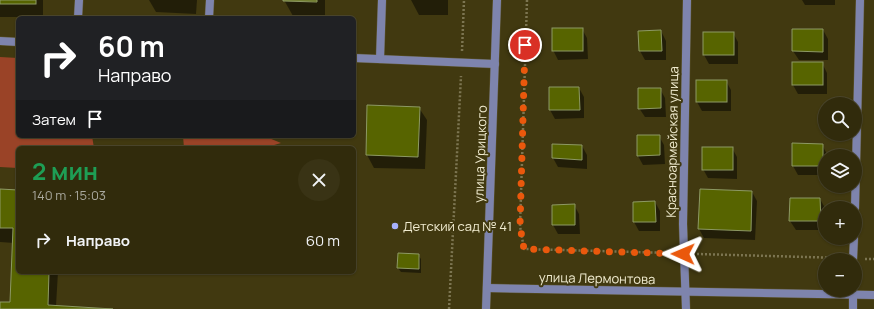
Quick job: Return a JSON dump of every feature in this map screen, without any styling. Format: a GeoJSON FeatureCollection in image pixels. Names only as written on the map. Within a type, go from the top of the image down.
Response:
{"type":"FeatureCollection","features":[{"type":"Feature","properties":{"kind":"street"},"geometry":{"type":"LineString","coordinates":[[78,16],[79,0]]}},
{"type":"Feature","properties":{"kind":"street"},"geometry":{"type":"LineString","coordinates":[[209,16],[210,0]]}},
{"type":"Feature","properties":{"kind":"street"},"geometry":{"type":"LineString","coordinates":[[380,59],[382,0]]}},
{"type":"Feature","properties":{"kind":"street","name":"улица Урицкого"},"geometry":{"type":"LineString","coordinates":[[486,309],[498,0]]}},
{"type":"Feature","properties":{"kind":"street","name":"Красноармейская улица"},"geometry":{"type":"LineString","coordinates":[[686,309],[683,254],[687,0]]}},
{"type":"Feature","properties":{"kind":"street"},"geometry":{"type":"LineString","coordinates":[[854,201],[860,0]]}},
{"type":"Feature","properties":{"kind":"street"},"geometry":{"type":"LineString","coordinates":[[0,41],[16,42]]}},
{"type":"Feature","properties":{"kind":"street"},"geometry":{"type":"LineString","coordinates":[[356,58],[495,64]]}},
{"type":"Feature","properties":{"kind":"street","name":"улица Лермонтова"},"geometry":{"type":"LineString","coordinates":[[487,288],[818,292]]}},
{"type":"Feature","properties":{"kind":"street","name":"улица Лермонтова"},"geometry":{"type":"LineString","coordinates":[[862,293],[874,295]]}},
{"type":"Feature","properties":{"kind":"street"},"geometry":{"type":"LineString","coordinates":[[853,297],[853,309]]}},
{"type":"Feature","properties":{"kind":"path"},"geometry":{"type":"LineString","coordinates":[[449,309],[464,0]]}},
{"type":"Feature","properties":{"kind":"path"},"geometry":{"type":"LineString","coordinates":[[527,0],[520,226],[524,249],[818,258]]}},
{"type":"Feature","properties":{"kind":"path"},"geometry":{"type":"LineString","coordinates":[[862,259],[874,259]]}},
{"type":"Feature","properties":{"kind":"shaded area"},"geometry":{"type":"Polygon","coordinates":[[[0,57],[16,58],[16,138],[92,138],[94,146],[16,146],[16,168],[0,167],[0,57]]]}},
{"type":"Feature","properties":{"kind":"shaded area"},"geometry":{"type":"Polygon","coordinates":[[[183,138],[269,138],[281,143],[271,146],[184,146],[183,138]]]}},
{"type":"Feature","properties":{"kind":"building"},"geometry":{"type":"Polygon","coordinates":[[[0,0],[36,0],[36,4],[0,4],[0,0]]]}},
{"type":"Feature","properties":{"kind":"building"},"geometry":{"type":"Polygon","coordinates":[[[317,0],[317,2],[283,1],[317,0]]]}},
{"type":"Feature","properties":{"kind":"building"},"geometry":{"type":"Polygon","coordinates":[[[552,28],[583,28],[583,51],[552,51],[552,28]]]}},
{"type":"Feature","properties":{"kind":"building"},"geometry":{"type":"Polygon","coordinates":[[[792,29],[823,29],[823,52],[792,51],[792,29]]]}},
{"type":"Feature","properties":{"kind":"building"},"geometry":{"type":"Polygon","coordinates":[[[661,30],[662,51],[639,51],[638,31],[661,30]]]}},
{"type":"Feature","properties":{"kind":"building"},"geometry":{"type":"Polygon","coordinates":[[[703,32],[734,32],[734,55],[703,55],[703,32]]]}},
{"type":"Feature","properties":{"kind":"building"},"geometry":{"type":"Polygon","coordinates":[[[792,62],[823,62],[823,85],[792,85],[792,62]]]}},
{"type":"Feature","properties":{"kind":"building"},"geometry":{"type":"Polygon","coordinates":[[[696,80],[727,80],[727,102],[696,102],[696,80]]]}},
{"type":"Feature","properties":{"kind":"building"},"geometry":{"type":"Polygon","coordinates":[[[549,87],[579,87],[580,110],[549,110],[549,87]]]}},
{"type":"Feature","properties":{"kind":"building"},"geometry":{"type":"Polygon","coordinates":[[[638,88],[661,88],[661,108],[638,109],[638,88]]]}},
{"type":"Feature","properties":{"kind":"building"},"geometry":{"type":"Polygon","coordinates":[[[367,105],[420,107],[418,157],[366,155],[367,105]]]}},
{"type":"Feature","properties":{"kind":"building"},"geometry":{"type":"Polygon","coordinates":[[[637,135],[660,135],[660,155],[637,156],[637,135]]]}},
{"type":"Feature","properties":{"kind":"building"},"geometry":{"type":"Polygon","coordinates":[[[792,143],[823,144],[823,149],[818,149],[818,166],[792,166],[792,143]]]}},
{"type":"Feature","properties":{"kind":"building"},"geometry":{"type":"Polygon","coordinates":[[[552,144],[582,145],[582,160],[552,158],[552,144]]]}},
{"type":"Feature","properties":{"kind":"building"},"geometry":{"type":"Polygon","coordinates":[[[702,147],[733,147],[733,170],[702,170],[702,147]]]}},
{"type":"Feature","properties":{"kind":"building"},"geometry":{"type":"Polygon","coordinates":[[[0,189],[16,190],[16,274],[49,274],[48,305],[113,309],[0,309],[0,302],[10,302],[13,228],[0,228],[0,189]]]}},
{"type":"Feature","properties":{"kind":"building"},"geometry":{"type":"Polygon","coordinates":[[[700,189],[752,191],[751,231],[698,229],[700,189]]]}},
{"type":"Feature","properties":{"kind":"building"},"geometry":{"type":"Polygon","coordinates":[[[790,198],[820,198],[820,201],[818,201],[818,221],[789,221],[790,198]]]}},
{"type":"Feature","properties":{"kind":"building"},"geometry":{"type":"Polygon","coordinates":[[[655,201],[656,222],[633,222],[633,202],[655,201]]]}},
{"type":"Feature","properties":{"kind":"building"},"geometry":{"type":"Polygon","coordinates":[[[575,204],[575,225],[552,225],[552,205],[575,204]]]}},
{"type":"Feature","properties":{"kind":"building"},"geometry":{"type":"Polygon","coordinates":[[[398,253],[419,254],[419,269],[397,268],[398,253]]]}},
{"type":"Feature","properties":{"kind":"place","name":"Детский сад № 41"},"geometry":{"type":"Point","coordinates":[395,226]}},
{"type":"Feature","properties":{"kind":"route"},"geometry":{"type":"LineString","coordinates":[[525,45],[520,226],[524,249],[683,254]]}}]}
